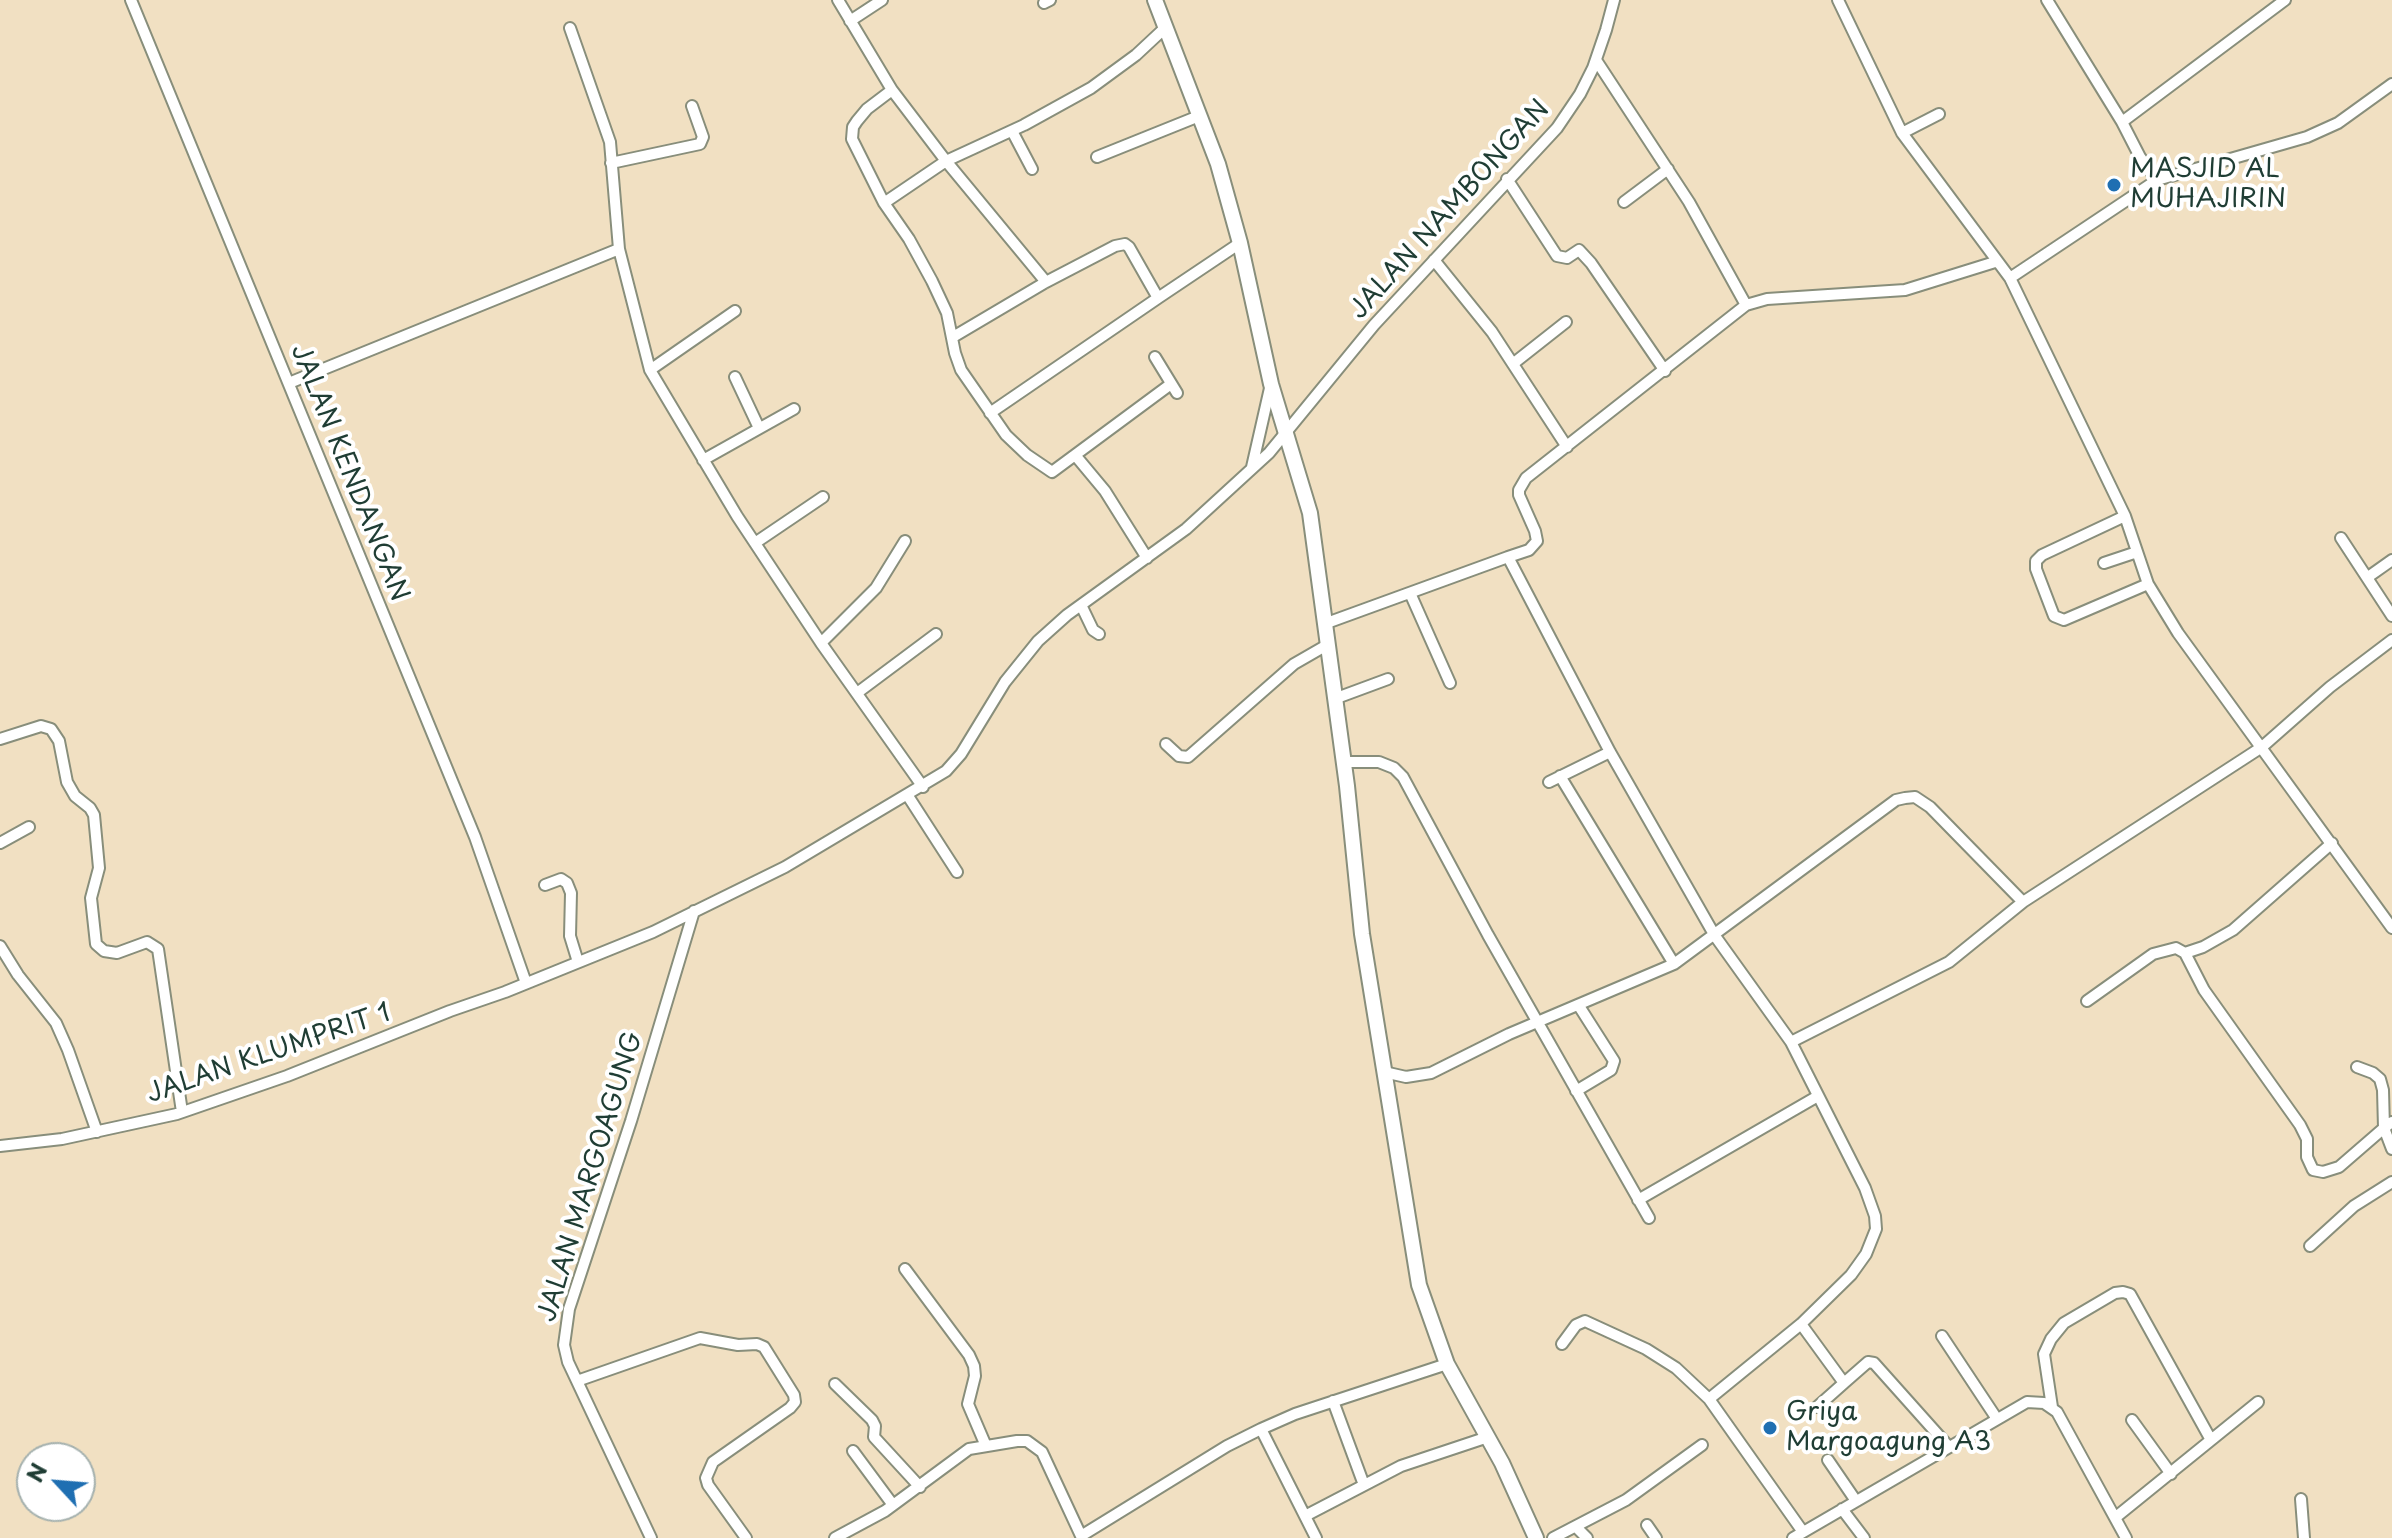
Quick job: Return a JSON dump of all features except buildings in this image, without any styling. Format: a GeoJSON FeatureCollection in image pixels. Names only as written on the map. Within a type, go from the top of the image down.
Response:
{"type":"FeatureCollection","features":[{"type":"Feature","properties":{"kind":"street","name":"JALAN KENDANGAN"},"geometry":{"type":"LineString","coordinates":[[131,0],[475,837],[526,983]]}},
{"type":"Feature","properties":{"kind":"street"},"geometry":{"type":"LineString","coordinates":[[838,0],[892,90],[1046,282]]}},
{"type":"Feature","properties":{"kind":"street"},"geometry":{"type":"LineString","coordinates":[[850,21],[882,0]]}},
{"type":"Feature","properties":{"kind":"street"},"geometry":{"type":"LineString","coordinates":[[1155,0],[1218,164],[1240,243],[1271,384],[1288,431],[1310,513],[1362,934],[1389,1076],[1419,1285],[1447,1364],[1488,1437],[1536,1538]]}},
{"type":"Feature","properties":{"kind":"street","name":"JALAN NAMBONGAN"},"geometry":{"type":"LineString","coordinates":[[923,787],[946,771],[961,754],[1019,663],[1038,641],[1081,605],[1186,529],[1252,467],[1288,431],[1374,325],[1567,116],[1596,60],[1614,0]]}},
{"type":"Feature","properties":{"kind":"street"},"geometry":{"type":"LineString","coordinates":[[1838,0],[1902,133],[1995,262],[2010,278],[2125,516],[2148,584],[2178,633],[2392,928]]}},
{"type":"Feature","properties":{"kind":"street"},"geometry":{"type":"LineString","coordinates":[[2047,0],[2140,157],[2157,180]]}},
{"type":"Feature","properties":{"kind":"street"},"geometry":{"type":"LineString","coordinates":[[2122,122],[2285,0]]}},
{"type":"Feature","properties":{"kind":"street"},"geometry":{"type":"LineString","coordinates":[[884,203],[946,161],[1012,131],[1091,88],[1136,55],[1166,27]]}},
{"type":"Feature","properties":{"kind":"street"},"geometry":{"type":"LineString","coordinates":[[570,28],[610,142],[619,249],[650,370],[755,543],[923,787]]}},
{"type":"Feature","properties":{"kind":"street"},"geometry":{"type":"LineString","coordinates":[[1596,60],[1668,169],[1725,263],[1746,305]]}},
{"type":"Feature","properties":{"kind":"street"},"geometry":{"type":"LineString","coordinates":[[2010,278],[2157,180],[2307,137],[2338,123],[2392,84]]}},
{"type":"Feature","properties":{"kind":"street"},"geometry":{"type":"LineString","coordinates":[[892,90],[857,121],[852,132],[854,146],[884,203],[909,239],[932,281],[947,313],[957,362],[1006,435],[1027,455],[1052,472],[1174,389],[1155,357]]}},
{"type":"Feature","properties":{"kind":"street"},"geometry":{"type":"LineString","coordinates":[[611,163],[700,144],[703,137],[692,106]]}},
{"type":"Feature","properties":{"kind":"street"},"geometry":{"type":"LineString","coordinates":[[1902,133],[1939,114]]}},
{"type":"Feature","properties":{"kind":"street"},"geometry":{"type":"LineString","coordinates":[[1097,157],[1199,116]]}},
{"type":"Feature","properties":{"kind":"street"},"geometry":{"type":"LineString","coordinates":[[1012,131],[1032,169]]}},
{"type":"Feature","properties":{"kind":"street"},"geometry":{"type":"LineString","coordinates":[[1624,202],[1668,169]]}},
{"type":"Feature","properties":{"kind":"street"},"geometry":{"type":"LineString","coordinates":[[1507,179],[1557,256],[1567,258],[1579,250],[1591,263],[1665,371]]}},
{"type":"Feature","properties":{"kind":"street"},"geometry":{"type":"LineString","coordinates":[[990,413],[1240,243]]}},
{"type":"Feature","properties":{"kind":"street"},"geometry":{"type":"LineString","coordinates":[[953,337],[1046,282],[1115,246],[1125,244],[1158,298]]}},
{"type":"Feature","properties":{"kind":"street"},"geometry":{"type":"LineString","coordinates":[[289,383],[619,249]]}},
{"type":"Feature","properties":{"kind":"street"},"geometry":{"type":"LineString","coordinates":[[1434,260],[1514,363],[1567,447]]}},
{"type":"Feature","properties":{"kind":"street"},"geometry":{"type":"LineString","coordinates":[[1324,624],[1529,550],[1537,541],[1519,495],[1521,484],[1746,305],[1767,299],[1905,290],[1995,262]]}},
{"type":"Feature","properties":{"kind":"street"},"geometry":{"type":"LineString","coordinates":[[650,370],[735,311]]}},
{"type":"Feature","properties":{"kind":"street"},"geometry":{"type":"LineString","coordinates":[[1514,363],[1566,322]]}},
{"type":"Feature","properties":{"kind":"street"},"geometry":{"type":"LineString","coordinates":[[735,377],[759,428]]}},
{"type":"Feature","properties":{"kind":"street"},"geometry":{"type":"LineString","coordinates":[[1252,467],[1271,384]]}},
{"type":"Feature","properties":{"kind":"street"},"geometry":{"type":"LineString","coordinates":[[703,460],[794,409]]}},
{"type":"Feature","properties":{"kind":"street"},"geometry":{"type":"LineString","coordinates":[[1075,455],[1105,491],[1147,558]]}},
{"type":"Feature","properties":{"kind":"street"},"geometry":{"type":"LineString","coordinates":[[755,543],[823,497]]}},
{"type":"Feature","properties":{"kind":"street"},"geometry":{"type":"LineString","coordinates":[[2125,516],[2042,555],[2036,561],[2036,569],[2054,616],[2064,620],[2148,584]]}},
{"type":"Feature","properties":{"kind":"street"},"geometry":{"type":"LineString","coordinates":[[2341,538],[2392,616]]}},
{"type":"Feature","properties":{"kind":"street"},"geometry":{"type":"LineString","coordinates":[[821,643],[876,588],[905,541]]}},
{"type":"Feature","properties":{"kind":"street"},"geometry":{"type":"LineString","coordinates":[[2104,563],[2137,552]]}},
{"type":"Feature","properties":{"kind":"street"},"geometry":{"type":"LineString","coordinates":[[1508,557],[1610,752],[1715,936],[1791,1042],[1865,1188],[1875,1216],[1876,1229],[1866,1254],[1851,1275],[1801,1324],[1709,1399]]}},
{"type":"Feature","properties":{"kind":"street"},"geometry":{"type":"LineString","coordinates":[[2368,577],[2392,560]]}},
{"type":"Feature","properties":{"kind":"street"},"geometry":{"type":"LineString","coordinates":[[1410,593],[1450,683]]}},
{"type":"Feature","properties":{"kind":"street"},"geometry":{"type":"LineString","coordinates":[[1081,605],[1093,630],[1099,634]]}},
{"type":"Feature","properties":{"kind":"street"},"geometry":{"type":"LineString","coordinates":[[857,693],[936,634]]}},
{"type":"Feature","properties":{"kind":"street"},"geometry":{"type":"LineString","coordinates":[[1791,1042],[1949,962],[2023,902],[2262,747],[2330,687],[2392,640]]}},
{"type":"Feature","properties":{"kind":"street"},"geometry":{"type":"LineString","coordinates":[[1166,744],[1179,756],[1188,757],[1294,664],[1327,645]]}},
{"type":"Feature","properties":{"kind":"street"},"geometry":{"type":"LineString","coordinates":[[1334,699],[1388,679]]}},
{"type":"Feature","properties":{"kind":"street"},"geometry":{"type":"LineString","coordinates":[[0,739],[41,726],[51,729],[59,741],[67,782],[75,796],[94,815],[99,868],[91,898],[96,944],[104,951],[117,953],[147,942],[158,949],[182,1112]]}},
{"type":"Feature","properties":{"kind":"street"},"geometry":{"type":"LineString","coordinates":[[1549,782],[1610,752]]}},
{"type":"Feature","properties":{"kind":"street"},"geometry":{"type":"LineString","coordinates":[[1343,762],[1379,762],[1394,768],[1403,777],[1537,1024],[1649,1218]]}},
{"type":"Feature","properties":{"kind":"street"},"geometry":{"type":"LineString","coordinates":[[1560,776],[1674,964]]}},
{"type":"Feature","properties":{"kind":"street","name":"JALAN KLUMPRIT 1"},"geometry":{"type":"LineString","coordinates":[[0,1146],[62,1139],[182,1112],[299,1071],[526,983],[653,932],[785,867],[923,787]]}},
{"type":"Feature","properties":{"kind":"street"},"geometry":{"type":"LineString","coordinates":[[908,796],[957,872]]}},
{"type":"Feature","properties":{"kind":"street"},"geometry":{"type":"LineString","coordinates":[[1389,1076],[1414,1077],[1431,1073],[1509,1034],[1674,964],[1896,800],[1915,797],[1930,807],[2023,902]]}},
{"type":"Feature","properties":{"kind":"street"},"geometry":{"type":"LineString","coordinates":[[0,843],[29,827]]}},
{"type":"Feature","properties":{"kind":"street"},"geometry":{"type":"LineString","coordinates":[[2185,953],[2233,930],[2332,843]]}},
{"type":"Feature","properties":{"kind":"street"},"geometry":{"type":"LineString","coordinates":[[545,885],[561,879],[567,883],[571,893],[570,936],[578,962]]}},
{"type":"Feature","properties":{"kind":"street","name":"JALAN MARGOAGUNG"},"geometry":{"type":"LineString","coordinates":[[651,1538],[564,1349],[569,1309],[631,1121],[694,911]]}},
{"type":"Feature","properties":{"kind":"street"},"geometry":{"type":"LineString","coordinates":[[0,946],[18,975],[56,1023],[97,1132]]}},
{"type":"Feature","properties":{"kind":"street"},"geometry":{"type":"LineString","coordinates":[[2087,1001],[2153,954],[2176,948],[2185,953],[2204,990],[2300,1125],[2307,1139],[2307,1157],[2313,1170],[2323,1172],[2339,1167],[2388,1125]]}},
{"type":"Feature","properties":{"kind":"street"},"geometry":{"type":"LineString","coordinates":[[1576,1091],[1611,1070],[1614,1061],[1579,1006]]}},
{"type":"Feature","properties":{"kind":"street"},"geometry":{"type":"LineString","coordinates":[[2357,1067],[2380,1079],[2392,1149]]}},
{"type":"Feature","properties":{"kind":"street"},"geometry":{"type":"LineString","coordinates":[[1638,1200],[1818,1096]]}},
{"type":"Feature","properties":{"kind":"street"},"geometry":{"type":"LineString","coordinates":[[2310,1246],[2354,1206],[2392,1182]]}},
{"type":"Feature","properties":{"kind":"street"},"geometry":{"type":"LineString","coordinates":[[905,1269],[969,1355],[975,1376],[968,1404],[986,1446]]}},
{"type":"Feature","properties":{"kind":"street"},"geometry":{"type":"LineString","coordinates":[[2126,1538],[2052,1407],[2044,1354],[2064,1323],[2115,1293],[2130,1294],[2211,1440]]}},
{"type":"Feature","properties":{"kind":"street"},"geometry":{"type":"LineString","coordinates":[[1562,1344],[1580,1322],[1595,1324],[1646,1349],[1687,1377],[1709,1399],[1798,1535],[2027,1402],[2040,1402],[2052,1407]]}},
{"type":"Feature","properties":{"kind":"street"},"geometry":{"type":"LineString","coordinates":[[1801,1324],[1844,1383]]}},
{"type":"Feature","properties":{"kind":"street"},"geometry":{"type":"LineString","coordinates":[[1942,1336],[1997,1419]]}},
{"type":"Feature","properties":{"kind":"street"},"geometry":{"type":"LineString","coordinates":[[577,1381],[700,1338],[764,1347],[794,1395],[795,1402],[713,1462],[706,1478],[746,1538]]}},
{"type":"Feature","properties":{"kind":"street"},"geometry":{"type":"LineString","coordinates":[[1817,1407],[1868,1362],[1874,1363],[1949,1447]]}},
{"type":"Feature","properties":{"kind":"street"},"geometry":{"type":"LineString","coordinates":[[835,1538],[893,1505],[969,1449],[1027,1441],[1042,1452],[1081,1537],[1227,1446],[1261,1429],[1333,1401],[1447,1364]]}},
{"type":"Feature","properties":{"kind":"street"},"geometry":{"type":"LineString","coordinates":[[835,1384],[872,1420],[874,1437],[920,1487]]}},
{"type":"Feature","properties":{"kind":"street"},"geometry":{"type":"LineString","coordinates":[[1333,1401],[1364,1485]]}},
{"type":"Feature","properties":{"kind":"street"},"geometry":{"type":"LineString","coordinates":[[2116,1517],[2258,1402]]}},
{"type":"Feature","properties":{"kind":"street"},"geometry":{"type":"LineString","coordinates":[[2132,1420],[2171,1474]]}},
{"type":"Feature","properties":{"kind":"street"},"geometry":{"type":"LineString","coordinates":[[1261,1429],[1316,1538]]}},
{"type":"Feature","properties":{"kind":"street"},"geometry":{"type":"LineString","coordinates":[[1305,1516],[1401,1466],[1488,1437]]}},
{"type":"Feature","properties":{"kind":"street"},"geometry":{"type":"LineString","coordinates":[[1553,1538],[1626,1500],[1702,1445]]}},
{"type":"Feature","properties":{"kind":"street"},"geometry":{"type":"LineString","coordinates":[[853,1451],[893,1505]]}},
{"type":"Feature","properties":{"kind":"street"},"geometry":{"type":"LineString","coordinates":[[1828,1460],[1856,1501]]}},
{"type":"Feature","properties":{"kind":"street"},"geometry":{"type":"LineString","coordinates":[[2301,1499],[2304,1538]]}},
{"type":"Feature","properties":{"kind":"street"},"geometry":{"type":"LineString","coordinates":[[1842,1509],[1864,1538]]}},
{"type":"Feature","properties":{"kind":"street"},"geometry":{"type":"LineString","coordinates":[[1647,1525],[1656,1538]]}},
{"type":"Feature","properties":{"kind":"street"},"geometry":{"type":"LineString","coordinates":[[1576,1527],[1587,1538]]}},
{"type":"Feature","properties":{"kind":"place","name":"MASJID AL MUHAJIRIN"},"geometry":{"type":"Point","coordinates":[2114,185]}},
{"type":"Feature","properties":{"kind":"place","name":"Griya Margoagung A3"},"geometry":{"type":"Point","coordinates":[1770,1428]}}]}
